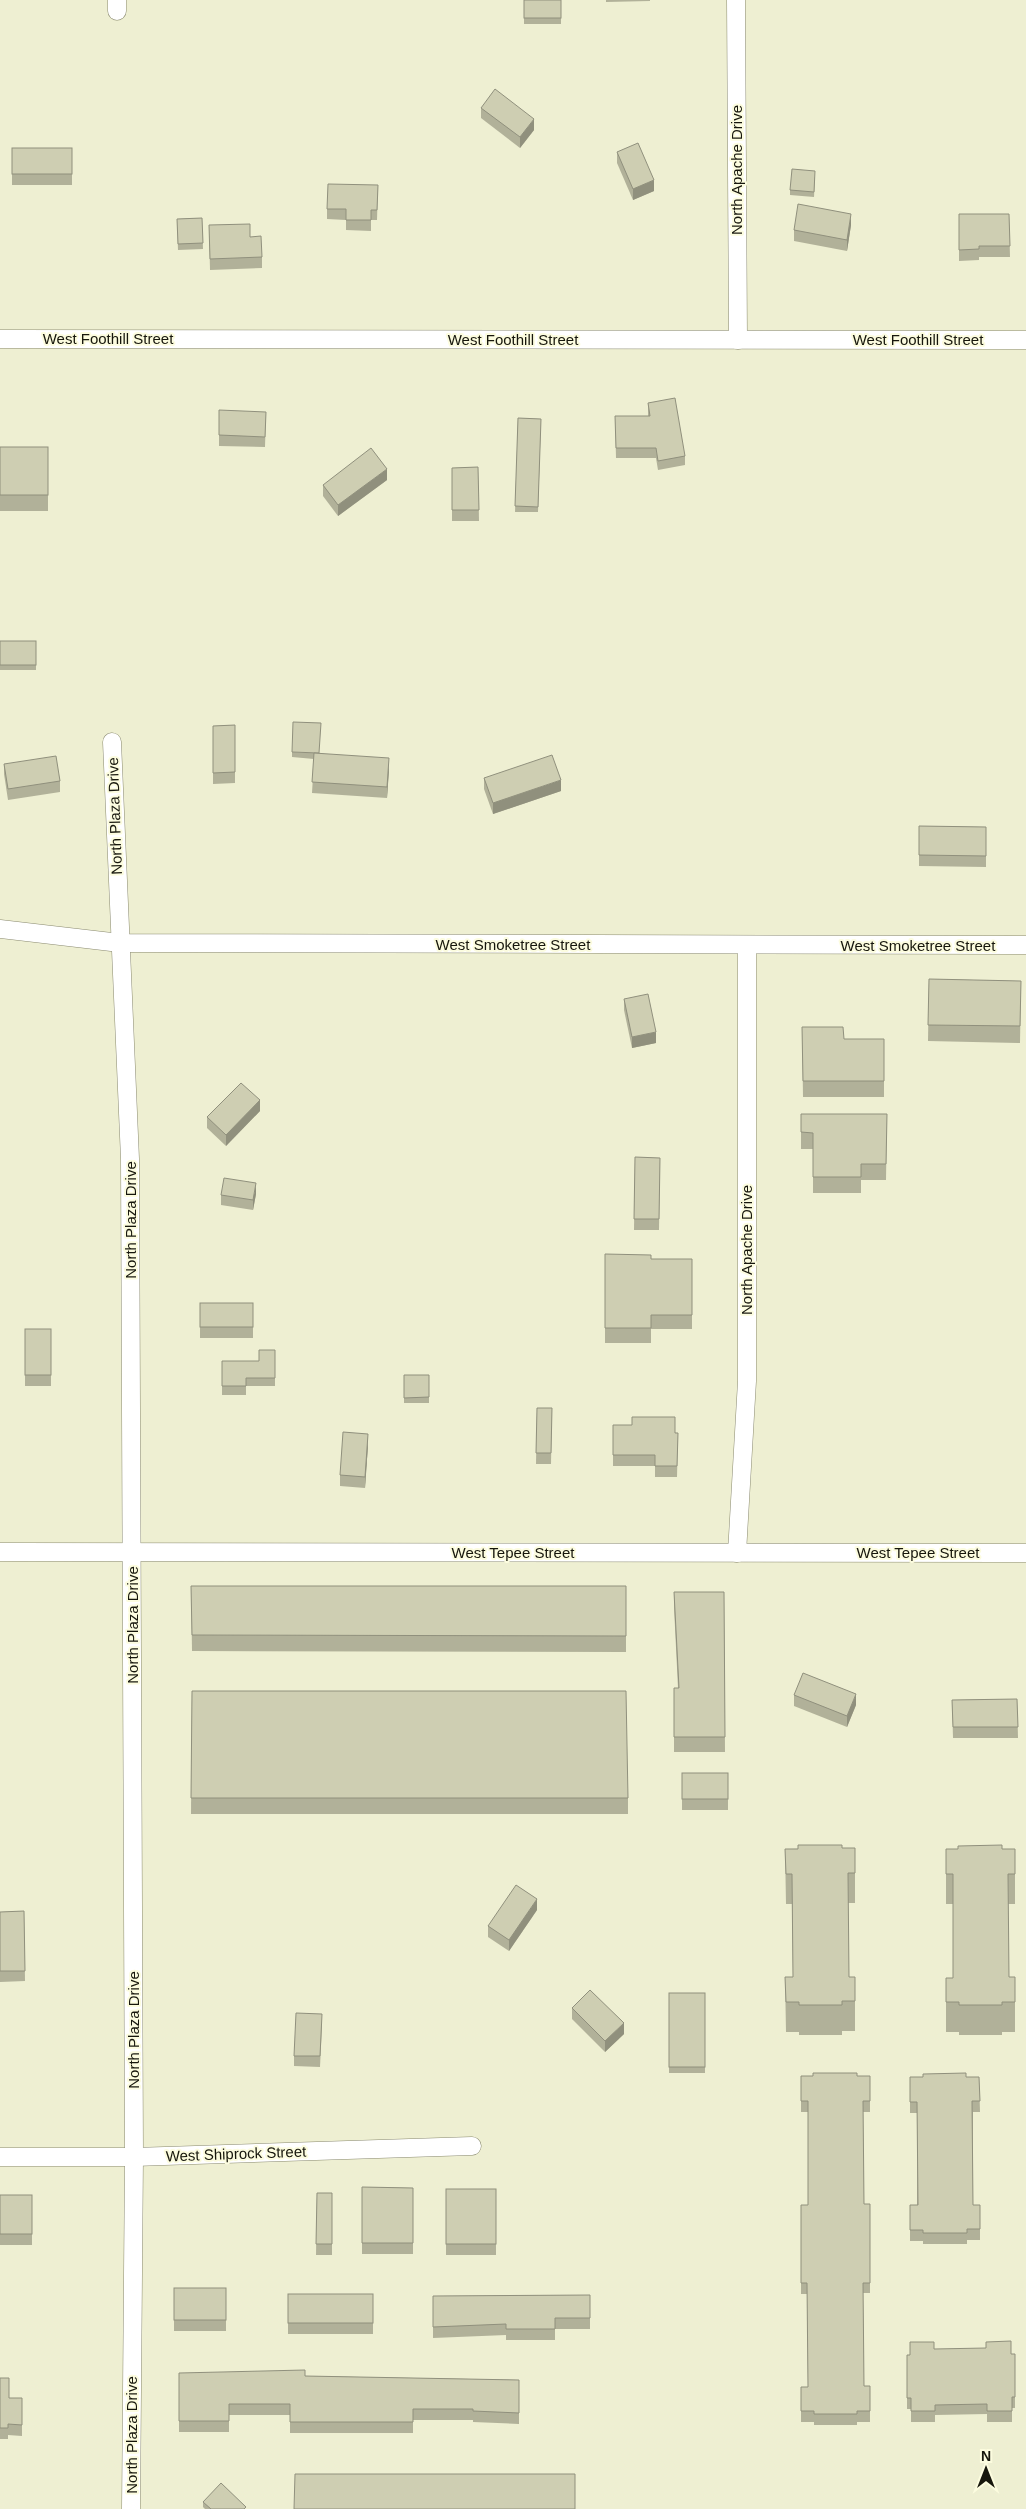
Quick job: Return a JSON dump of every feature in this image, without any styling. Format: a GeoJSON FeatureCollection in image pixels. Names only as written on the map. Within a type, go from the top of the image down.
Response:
{"type":"FeatureCollection","features":[{"type":"Feature","properties":{"kind":"street","name":"North Apache Drive"},"geometry":{"type":"LineString","coordinates":[[736,0],[738,340]]}},
{"type":"Feature","properties":{"kind":"street","name":"West Foothill Street"},"geometry":{"type":"LineString","coordinates":[[0,339],[1026,340]]}},
{"type":"Feature","properties":{"kind":"street","name":"North Plaza Drive"},"geometry":{"type":"LineString","coordinates":[[112,742],[130,1159],[134,2157],[132,2509]]}},
{"type":"Feature","properties":{"kind":"street","name":"West Smoketree Street"},"geometry":{"type":"LineString","coordinates":[[0,929],[120,943],[746,946],[1026,945]]}},
{"type":"Feature","properties":{"kind":"street","name":"North Apache Drive"},"geometry":{"type":"LineString","coordinates":[[737,1553],[747,1381],[746,946]]}},
{"type":"Feature","properties":{"kind":"street","name":"West Tepee Street"},"geometry":{"type":"LineString","coordinates":[[0,1552],[1026,1552]]}},
{"type":"Feature","properties":{"kind":"street","name":"West Shiprock Street"},"geometry":{"type":"LineString","coordinates":[[0,2157],[134,2157],[472,2146]]}},
{"type":"Feature","properties":{"kind":"building"},"geometry":{"type":"Polygon","coordinates":[[[524,0],[561,0],[561,18],[524,18],[524,0]]]}},
{"type":"Feature","properties":{"kind":"building"},"geometry":{"type":"Polygon","coordinates":[[[495,89],[534,119],[520,137],[481,108],[495,89]]]}},
{"type":"Feature","properties":{"kind":"building"},"geometry":{"type":"Polygon","coordinates":[[[638,143],[654,180],[633,189],[617,152],[638,143]]]}},
{"type":"Feature","properties":{"kind":"building"},"geometry":{"type":"Polygon","coordinates":[[[12,148],[72,148],[72,174],[12,174],[12,148]]]}},
{"type":"Feature","properties":{"kind":"building"},"geometry":{"type":"Polygon","coordinates":[[[792,169],[815,171],[814,192],[790,190],[792,169]]]}},
{"type":"Feature","properties":{"kind":"building"},"geometry":{"type":"Polygon","coordinates":[[[328,184],[378,185],[377,210],[371,210],[371,220],[346,220],[346,209],[327,209],[328,184]]]}},
{"type":"Feature","properties":{"kind":"building"},"geometry":{"type":"Polygon","coordinates":[[[798,204],[851,214],[847,240],[794,230],[798,204]]]}},
{"type":"Feature","properties":{"kind":"building"},"geometry":{"type":"Polygon","coordinates":[[[959,214],[1009,214],[1010,246],[979,246],[979,249],[959,250],[959,214]]]}},
{"type":"Feature","properties":{"kind":"building"},"geometry":{"type":"Polygon","coordinates":[[[202,218],[203,243],[178,244],[177,219],[202,218]]]}},
{"type":"Feature","properties":{"kind":"building"},"geometry":{"type":"Polygon","coordinates":[[[250,224],[250,237],[261,236],[262,257],[210,259],[209,225],[250,224]]]}},
{"type":"Feature","properties":{"kind":"building"},"geometry":{"type":"Polygon","coordinates":[[[675,398],[685,456],[658,461],[656,448],[616,448],[615,416],[650,416],[648,403],[675,398]]]}},
{"type":"Feature","properties":{"kind":"building"},"geometry":{"type":"Polygon","coordinates":[[[219,410],[266,412],[265,437],[219,435],[219,410]]]}},
{"type":"Feature","properties":{"kind":"building"},"geometry":{"type":"Polygon","coordinates":[[[518,418],[541,419],[538,507],[515,506],[518,418]]]}},
{"type":"Feature","properties":{"kind":"building"},"geometry":{"type":"Polygon","coordinates":[[[0,447],[48,447],[48,495],[0,495],[0,447]]]}},
{"type":"Feature","properties":{"kind":"building"},"geometry":{"type":"Polygon","coordinates":[[[371,448],[387,469],[338,505],[323,485],[371,448]]]}},
{"type":"Feature","properties":{"kind":"building"},"geometry":{"type":"Polygon","coordinates":[[[478,467],[479,510],[452,510],[452,468],[478,467]]]}},
{"type":"Feature","properties":{"kind":"building"},"geometry":{"type":"Polygon","coordinates":[[[0,641],[36,641],[36,665],[0,665],[0,641]]]}},
{"type":"Feature","properties":{"kind":"building"},"geometry":{"type":"Polygon","coordinates":[[[293,722],[321,723],[319,753],[292,752],[293,722]]]}},
{"type":"Feature","properties":{"kind":"building"},"geometry":{"type":"Polygon","coordinates":[[[235,725],[235,772],[213,773],[213,726],[235,725]]]}},
{"type":"Feature","properties":{"kind":"building"},"geometry":{"type":"Polygon","coordinates":[[[314,753],[389,758],[387,787],[312,782],[314,753]]]}},
{"type":"Feature","properties":{"kind":"building"},"geometry":{"type":"Polygon","coordinates":[[[552,755],[561,780],[493,803],[484,778],[552,755]]]}},
{"type":"Feature","properties":{"kind":"building"},"geometry":{"type":"Polygon","coordinates":[[[56,756],[60,781],[8,789],[4,764],[56,756]]]}},
{"type":"Feature","properties":{"kind":"building"},"geometry":{"type":"Polygon","coordinates":[[[919,826],[986,827],[986,856],[919,855],[919,826]]]}},
{"type":"Feature","properties":{"kind":"building"},"geometry":{"type":"Polygon","coordinates":[[[929,979],[1021,981],[1020,1026],[928,1025],[929,979]]]}},
{"type":"Feature","properties":{"kind":"building"},"geometry":{"type":"Polygon","coordinates":[[[648,994],[656,1032],[632,1037],[624,999],[648,994]]]}},
{"type":"Feature","properties":{"kind":"building"},"geometry":{"type":"Polygon","coordinates":[[[802,1027],[843,1027],[844,1039],[884,1039],[884,1081],[803,1081],[802,1027]]]}},
{"type":"Feature","properties":{"kind":"building"},"geometry":{"type":"Polygon","coordinates":[[[241,1083],[260,1100],[226,1135],[207,1117],[241,1083]]]}},
{"type":"Feature","properties":{"kind":"building"},"geometry":{"type":"Polygon","coordinates":[[[801,1114],[887,1114],[886,1164],[861,1164],[861,1177],[813,1177],[813,1133],[801,1132],[801,1114]]]}},
{"type":"Feature","properties":{"kind":"building"},"geometry":{"type":"Polygon","coordinates":[[[635,1157],[660,1158],[659,1219],[634,1219],[635,1157]]]}},
{"type":"Feature","properties":{"kind":"building"},"geometry":{"type":"Polygon","coordinates":[[[224,1178],[256,1183],[253,1200],[221,1195],[224,1178]]]}},
{"type":"Feature","properties":{"kind":"building"},"geometry":{"type":"Polygon","coordinates":[[[605,1254],[651,1255],[651,1259],[692,1259],[692,1315],[651,1315],[651,1328],[605,1328],[605,1254]]]}},
{"type":"Feature","properties":{"kind":"building"},"geometry":{"type":"Polygon","coordinates":[[[200,1303],[253,1303],[253,1327],[200,1327],[200,1303]]]}},
{"type":"Feature","properties":{"kind":"building"},"geometry":{"type":"Polygon","coordinates":[[[25,1329],[51,1329],[51,1375],[25,1375],[25,1329]]]}},
{"type":"Feature","properties":{"kind":"building"},"geometry":{"type":"Polygon","coordinates":[[[259,1350],[275,1350],[275,1378],[246,1378],[246,1386],[222,1386],[222,1361],[259,1361],[259,1350]]]}},
{"type":"Feature","properties":{"kind":"building"},"geometry":{"type":"Polygon","coordinates":[[[404,1375],[429,1375],[429,1397],[404,1398],[404,1375]]]}},
{"type":"Feature","properties":{"kind":"building"},"geometry":{"type":"Polygon","coordinates":[[[537,1408],[552,1408],[551,1453],[536,1453],[537,1408]]]}},
{"type":"Feature","properties":{"kind":"building"},"geometry":{"type":"Polygon","coordinates":[[[632,1417],[675,1417],[675,1433],[678,1433],[677,1466],[655,1466],[655,1455],[613,1455],[613,1425],[632,1425],[632,1417]]]}},
{"type":"Feature","properties":{"kind":"building"},"geometry":{"type":"Polygon","coordinates":[[[343,1432],[368,1434],[365,1477],[340,1475],[343,1432]]]}},
{"type":"Feature","properties":{"kind":"building"},"geometry":{"type":"Polygon","coordinates":[[[191,1586],[626,1586],[626,1636],[192,1635],[191,1586]]]}},
{"type":"Feature","properties":{"kind":"building"},"geometry":{"type":"Polygon","coordinates":[[[674,1592],[724,1592],[725,1737],[674,1737],[674,1688],[679,1688],[674,1592]]]}},
{"type":"Feature","properties":{"kind":"building"},"geometry":{"type":"Polygon","coordinates":[[[803,1673],[856,1694],[847,1716],[794,1695],[803,1673]]]}},
{"type":"Feature","properties":{"kind":"building"},"geometry":{"type":"Polygon","coordinates":[[[192,1691],[626,1691],[628,1798],[191,1798],[192,1691]]]}},
{"type":"Feature","properties":{"kind":"building"},"geometry":{"type":"Polygon","coordinates":[[[1017,1699],[1018,1727],[953,1727],[952,1700],[1017,1699]]]}},
{"type":"Feature","properties":{"kind":"building"},"geometry":{"type":"Polygon","coordinates":[[[682,1773],[728,1773],[728,1799],[682,1799],[682,1773]]]}},
{"type":"Feature","properties":{"kind":"building"},"geometry":{"type":"Polygon","coordinates":[[[798,1845],[842,1845],[842,1848],[855,1848],[855,1873],[848,1873],[849,1977],[855,1977],[855,2001],[842,2001],[842,2005],[799,2005],[799,2002],[786,2002],[785,1977],[793,1977],[792,1874],[786,1874],[785,1849],[798,1849],[798,1845]]]}},
{"type":"Feature","properties":{"kind":"building"},"geometry":{"type":"Polygon","coordinates":[[[1002,1845],[1002,1849],[1015,1849],[1015,1874],[1008,1874],[1009,1977],[1015,1977],[1015,2002],[1002,2002],[1002,2005],[959,2005],[959,2002],[946,2002],[946,1978],[953,1978],[953,1874],[946,1874],[946,1849],[958,1849],[958,1846],[1002,1845]]]}},
{"type":"Feature","properties":{"kind":"building"},"geometry":{"type":"Polygon","coordinates":[[[516,1885],[537,1899],[509,1940],[488,1926],[516,1885]]]}},
{"type":"Feature","properties":{"kind":"building"},"geometry":{"type":"Polygon","coordinates":[[[24,1911],[25,1971],[0,1971],[0,1912],[24,1911]]]}},
{"type":"Feature","properties":{"kind":"building"},"geometry":{"type":"Polygon","coordinates":[[[590,1990],[624,2023],[605,2041],[572,2008],[590,1990]]]}},
{"type":"Feature","properties":{"kind":"building"},"geometry":{"type":"Polygon","coordinates":[[[669,1993],[705,1993],[705,2067],[669,2067],[669,1993]]]}},
{"type":"Feature","properties":{"kind":"building"},"geometry":{"type":"Polygon","coordinates":[[[296,2013],[322,2014],[320,2056],[294,2056],[296,2013]]]}},
{"type":"Feature","properties":{"kind":"building"},"geometry":{"type":"Polygon","coordinates":[[[813,2073],[857,2073],[857,2076],[870,2076],[870,2101],[863,2101],[864,2204],[870,2204],[870,2283],[863,2283],[864,2386],[870,2386],[870,2411],[857,2411],[857,2414],[814,2414],[814,2411],[801,2411],[801,2387],[808,2387],[807,2283],[801,2283],[801,2205],[808,2205],[808,2101],[801,2101],[801,2076],[813,2076],[813,2073]]]}},
{"type":"Feature","properties":{"kind":"building"},"geometry":{"type":"Polygon","coordinates":[[[966,2073],[966,2077],[979,2077],[980,2101],[972,2101],[973,2205],[980,2205],[980,2229],[967,2229],[967,2233],[923,2233],[923,2230],[910,2230],[910,2205],[918,2205],[917,2102],[910,2102],[910,2077],[923,2077],[923,2074],[966,2073]]]}},
{"type":"Feature","properties":{"kind":"building"},"geometry":{"type":"Polygon","coordinates":[[[362,2187],[413,2188],[413,2243],[362,2243],[362,2187]]]}},
{"type":"Feature","properties":{"kind":"building"},"geometry":{"type":"Polygon","coordinates":[[[446,2189],[496,2189],[496,2244],[446,2244],[446,2189]]]}},
{"type":"Feature","properties":{"kind":"building"},"geometry":{"type":"Polygon","coordinates":[[[317,2193],[332,2193],[332,2244],[316,2244],[317,2193]]]}},
{"type":"Feature","properties":{"kind":"building"},"geometry":{"type":"Polygon","coordinates":[[[0,2195],[32,2195],[32,2234],[0,2234],[0,2195]]]}},
{"type":"Feature","properties":{"kind":"building"},"geometry":{"type":"Polygon","coordinates":[[[174,2288],[226,2288],[226,2320],[174,2320],[174,2288]]]}},
{"type":"Feature","properties":{"kind":"building"},"geometry":{"type":"Polygon","coordinates":[[[288,2294],[373,2294],[373,2323],[288,2323],[288,2294]]]}},
{"type":"Feature","properties":{"kind":"building"},"geometry":{"type":"Polygon","coordinates":[[[590,2295],[590,2318],[555,2318],[555,2329],[506,2329],[506,2324],[433,2327],[433,2296],[590,2295]]]}},
{"type":"Feature","properties":{"kind":"building"},"geometry":{"type":"Polygon","coordinates":[[[1011,2341],[1011,2354],[1015,2354],[1015,2397],[1012,2397],[1012,2411],[987,2411],[987,2404],[935,2405],[935,2411],[911,2411],[911,2398],[907,2398],[907,2355],[910,2355],[910,2342],[934,2342],[934,2349],[986,2348],[986,2342],[1011,2341]]]}},
{"type":"Feature","properties":{"kind":"building"},"geometry":{"type":"Polygon","coordinates":[[[305,2370],[305,2376],[519,2380],[519,2413],[473,2411],[473,2409],[413,2409],[413,2422],[290,2422],[290,2404],[229,2404],[229,2421],[179,2421],[179,2373],[305,2370]]]}},
{"type":"Feature","properties":{"kind":"building"},"geometry":{"type":"Polygon","coordinates":[[[0,2378],[9,2378],[9,2398],[22,2398],[22,2425],[8,2424],[8,2428],[0,2428],[0,2378]]]}},
{"type":"Feature","properties":{"kind":"building"},"geometry":{"type":"Polygon","coordinates":[[[295,2474],[575,2474],[575,2509],[294,2509],[295,2474]]]}},
{"type":"Feature","properties":{"kind":"building"},"geometry":{"type":"Polygon","coordinates":[[[221,2483],[246,2507],[244,2509],[211,2509],[203,2502],[221,2483]]]}}]}
